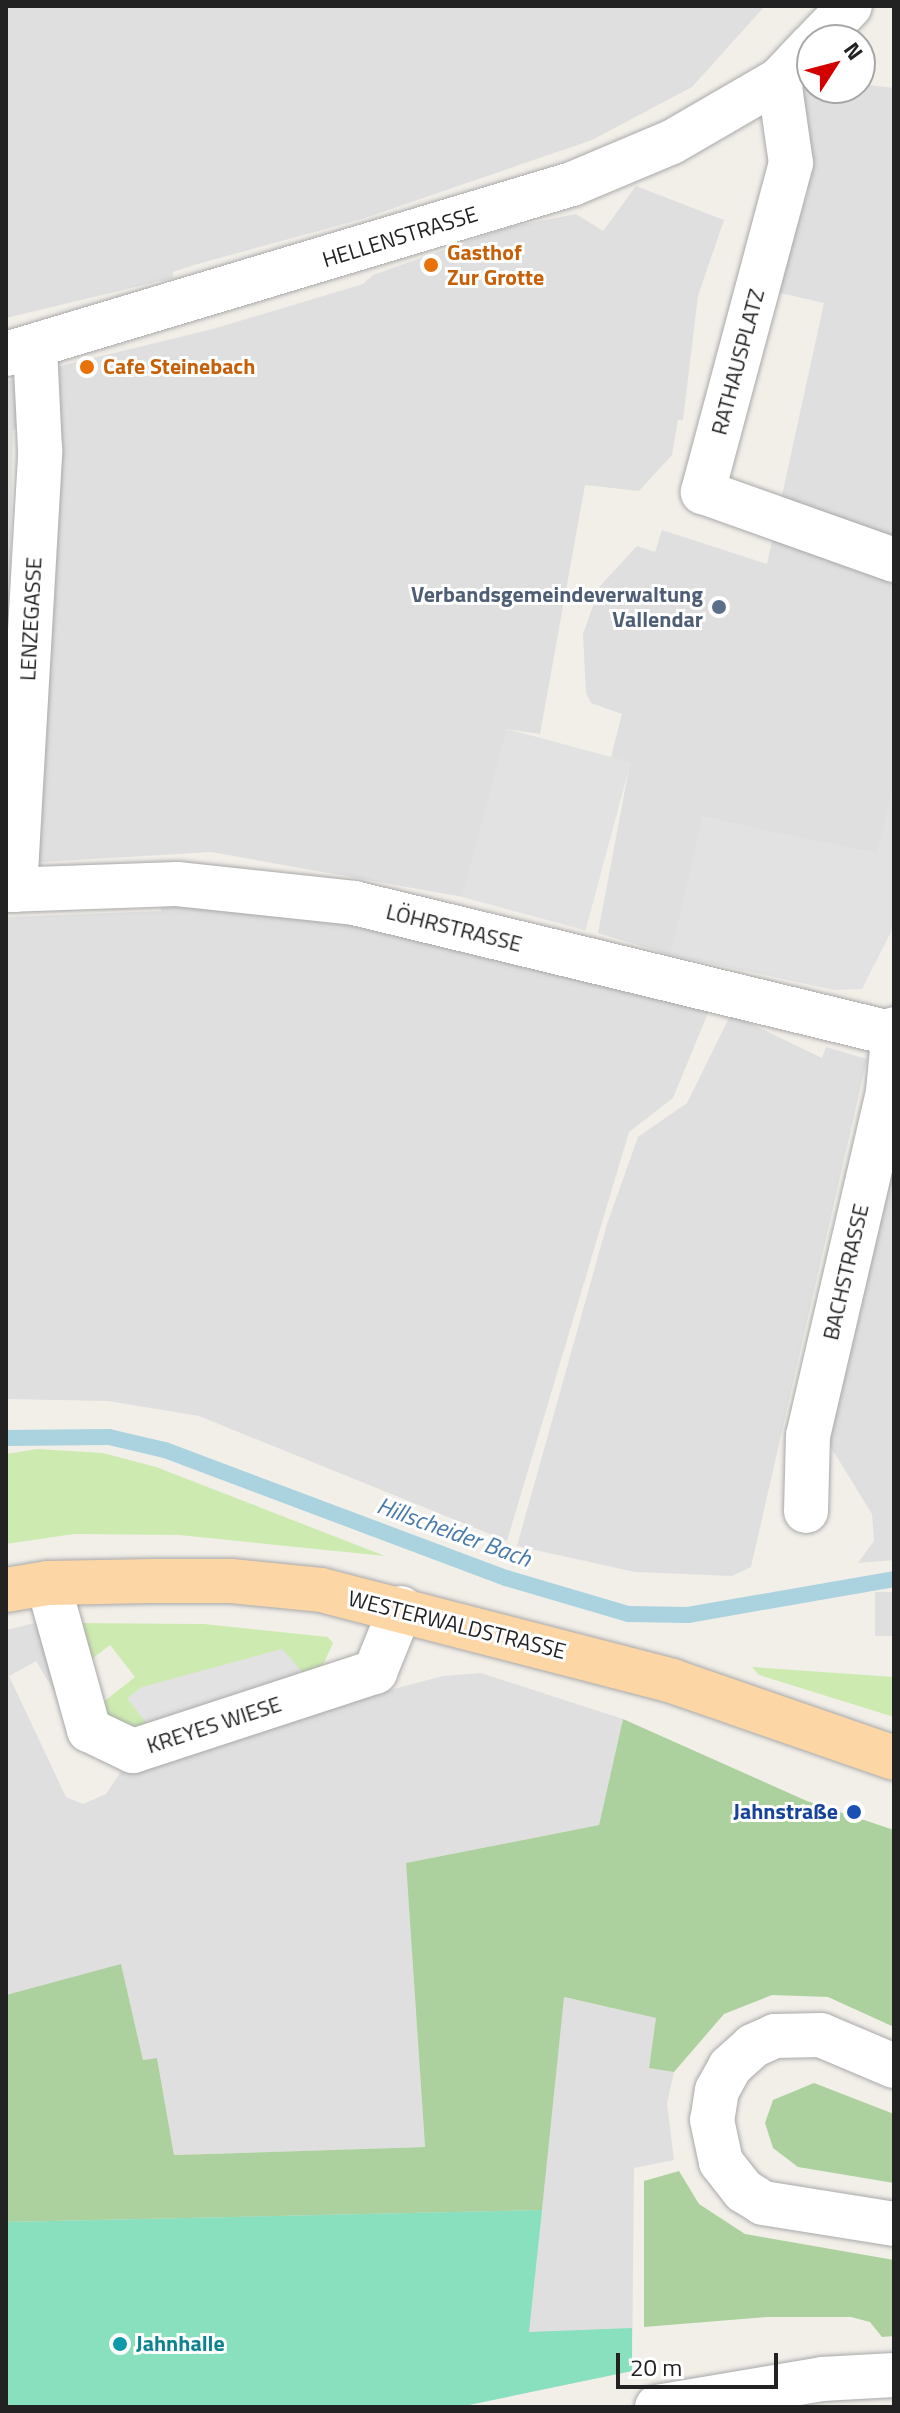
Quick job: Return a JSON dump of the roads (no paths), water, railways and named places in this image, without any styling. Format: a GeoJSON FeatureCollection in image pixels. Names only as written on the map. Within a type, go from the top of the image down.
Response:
{"type":"FeatureCollection","features":[{"type":"Feature","properties":{"kind":"main road","name":"WESTERWALDSTRASSE"},"geometry":{"type":"LineString","coordinates":[[6,1590],[48,1583],[231,1581],[321,1590],[401,1608],[672,1681],[894,1758]]}},
{"type":"Feature","properties":{"kind":"street"},"geometry":{"type":"LineString","coordinates":[[833,24],[850,6]]}},
{"type":"Feature","properties":{"kind":"street"},"geometry":{"type":"LineString","coordinates":[[779,80],[796,62]]}},
{"type":"Feature","properties":{"kind":"street","name":"HELLENSTRASSE"},"geometry":{"type":"LineString","coordinates":[[20,351],[572,184],[672,142],[779,80]]}},
{"type":"Feature","properties":{"kind":"street","name":"RATHAUSPLATZ"},"geometry":{"type":"LineString","coordinates":[[779,80],[791,163],[703,492],[894,560]]}},
{"type":"Feature","properties":{"kind":"street","name":"LENZEGASSE"},"geometry":{"type":"LineString","coordinates":[[10,890],[40,450],[20,351]]}},
{"type":"Feature","properties":{"kind":"street","name":"LÖHRSTRASSE"},"geometry":{"type":"LineString","coordinates":[[10,890],[177,884],[354,903],[894,1032]]}},
{"type":"Feature","properties":{"kind":"street","name":"BACHSTRASSE"},"geometry":{"type":"LineString","coordinates":[[806,1511],[808,1436],[888,1091],[894,1032]]}},
{"type":"Feature","properties":{"kind":"street","name":"KREYES WIESE"},"geometry":{"type":"LineString","coordinates":[[48,1583],[89,1730],[133,1751],[375,1672],[401,1608]]}},
{"type":"Feature","properties":{"kind":"street"},"geometry":{"type":"LineString","coordinates":[[894,2066],[821,2035],[775,2036],[753,2046],[730,2067],[717,2090],[712,2120],[721,2162],[744,2191],[763,2203],[894,2224]]}},
{"type":"Feature","properties":{"kind":"street"},"geometry":{"type":"LineString","coordinates":[[657,2407],[822,2379],[894,2375]]}},
{"type":"Feature","properties":{"kind":"waterway","name":"Hillscheider Bach"},"geometry":{"type":"LineString","coordinates":[[6,1438],[109,1437],[165,1450],[506,1578],[628,1614],[688,1615],[894,1579]]}},
{"type":"Feature","properties":{"kind":"place","name":"Gasthof Zur Grotte"},"geometry":{"type":"Point","coordinates":[431,265]}},
{"type":"Feature","properties":{"kind":"place","name":"Cafe Steinebach"},"geometry":{"type":"Point","coordinates":[87,367]}},
{"type":"Feature","properties":{"kind":"place","name":"Verbandsgemeindeverwaltung Vallendar"},"geometry":{"type":"Point","coordinates":[719,607]}},
{"type":"Feature","properties":{"kind":"place","name":"Jahnstraße"},"geometry":{"type":"Point","coordinates":[854,1812]}},
{"type":"Feature","properties":{"kind":"place","name":"Jahnhalle"},"geometry":{"type":"Point","coordinates":[120,2344]}}]}
